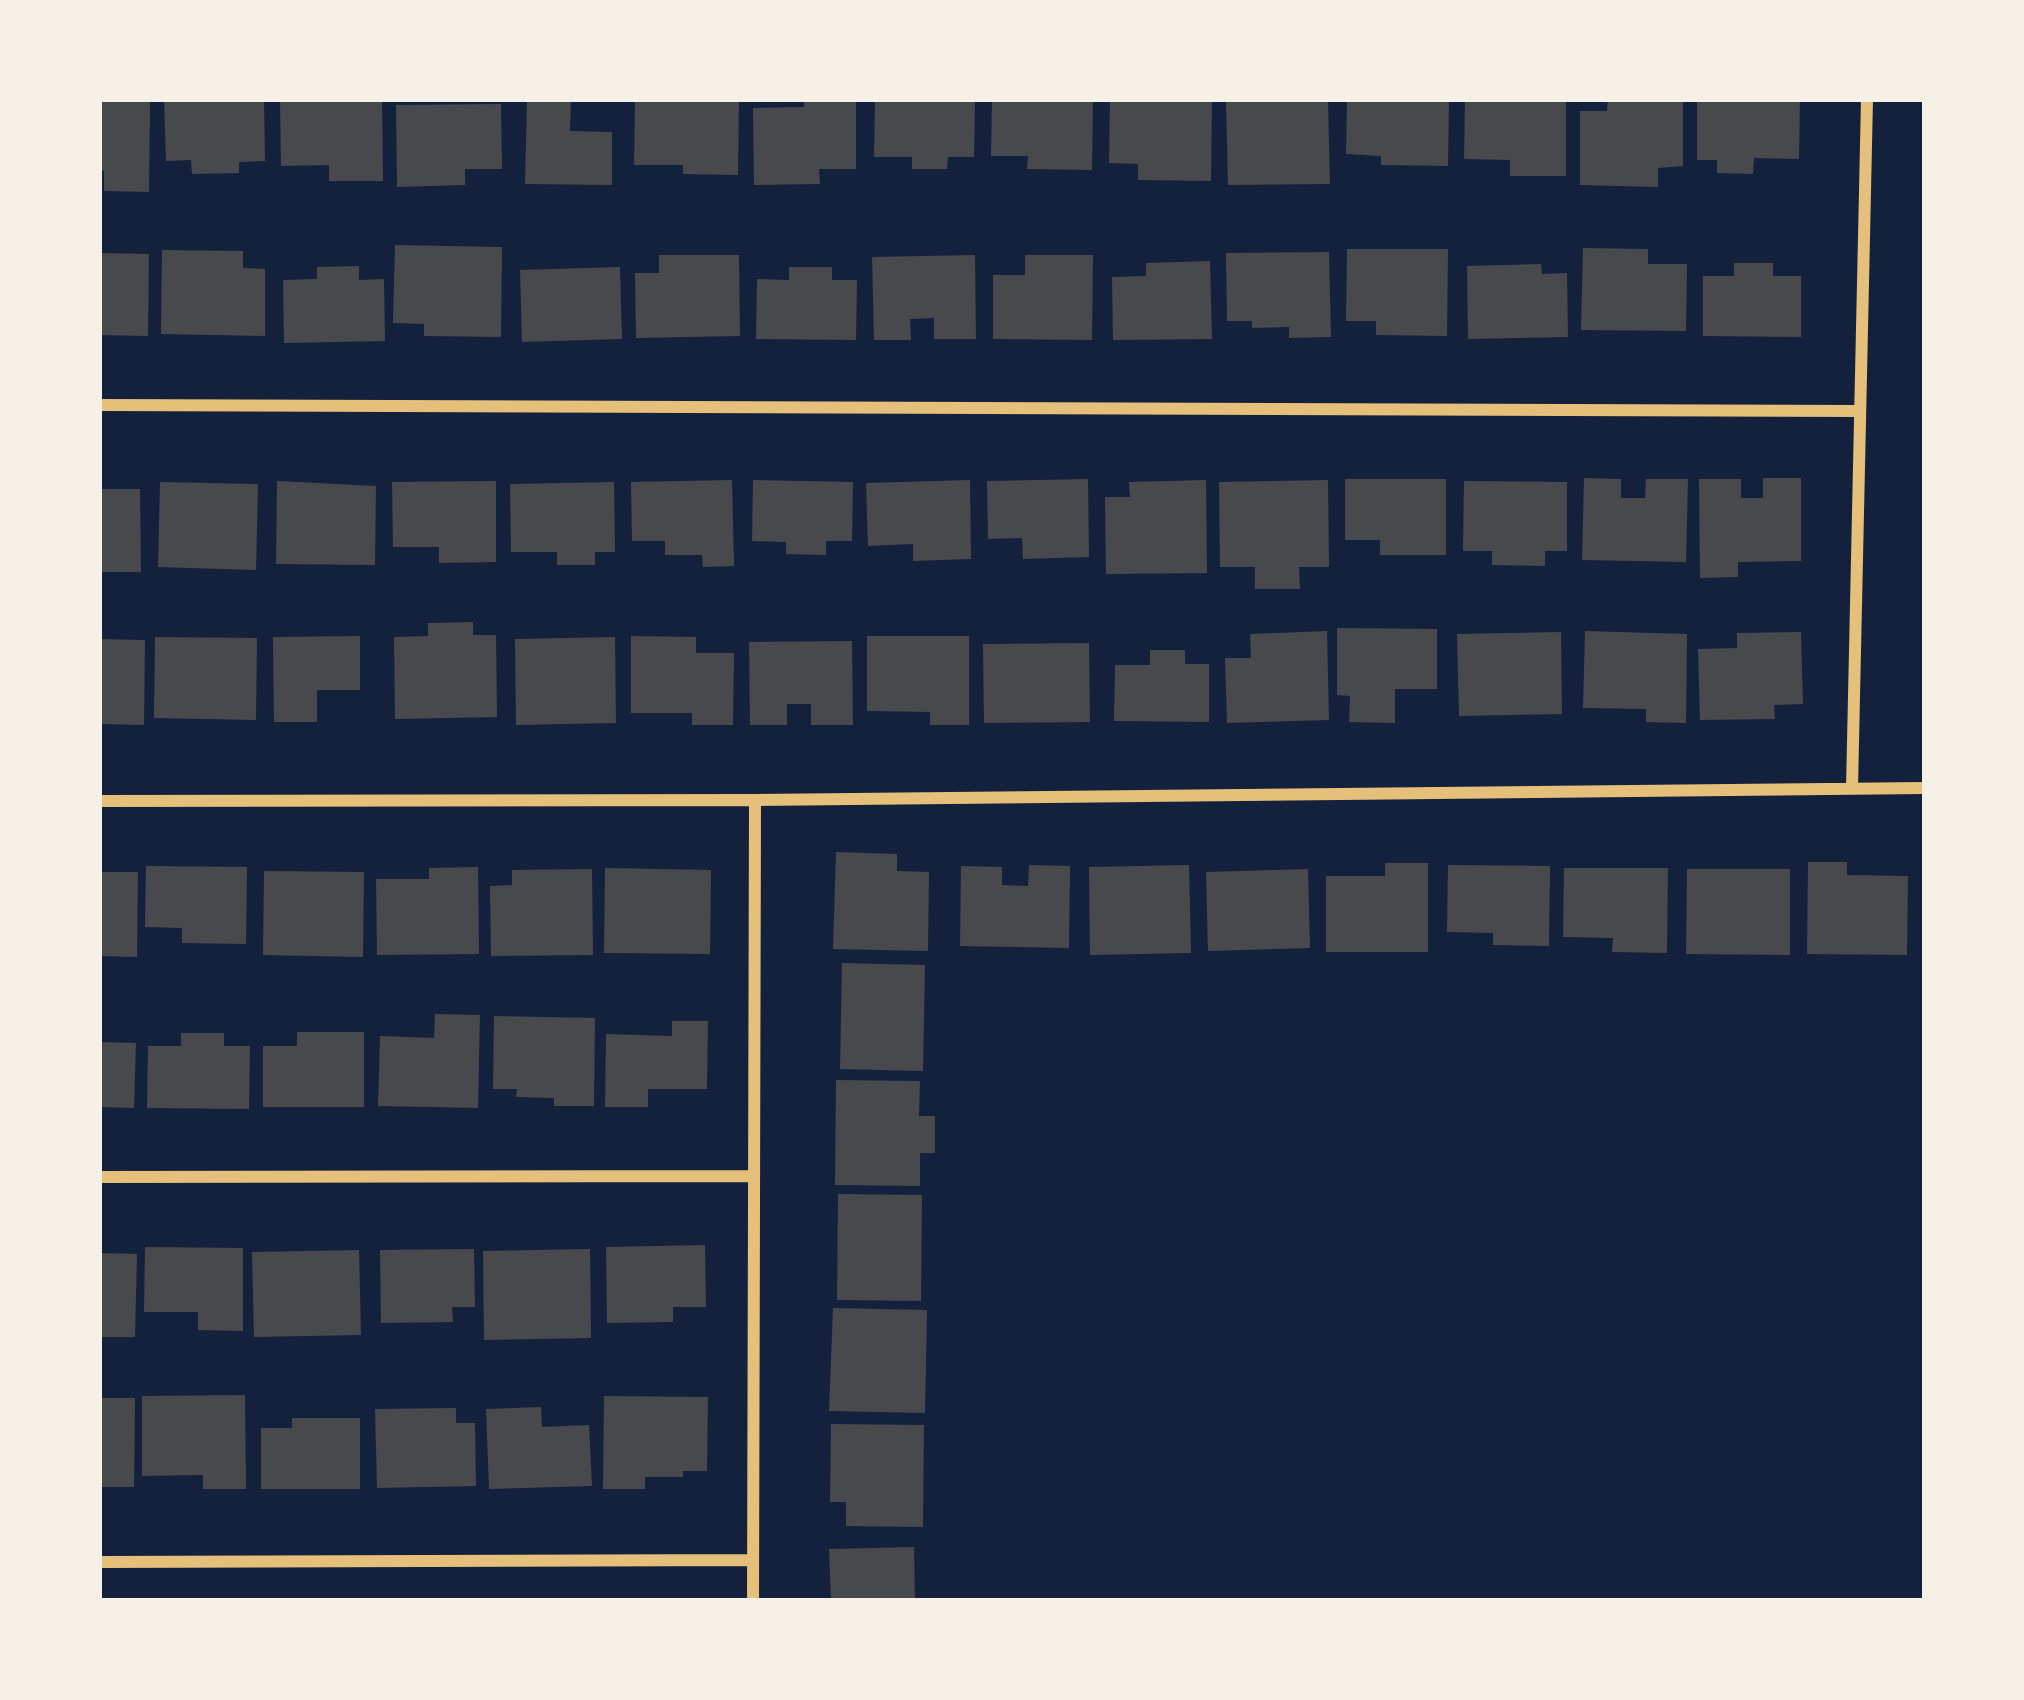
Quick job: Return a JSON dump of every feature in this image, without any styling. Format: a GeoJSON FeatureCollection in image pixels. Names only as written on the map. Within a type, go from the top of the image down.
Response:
{"type":"FeatureCollection","features":[{"type":"Feature","properties":{"kind":"street"},"geometry":{"type":"LineString","coordinates":[[1852,788],[1867,99]]}},
{"type":"Feature","properties":{"kind":"street"},"geometry":{"type":"LineString","coordinates":[[99,405],[1860,411]]}},
{"type":"Feature","properties":{"kind":"street"},"geometry":{"type":"LineString","coordinates":[[99,801],[754,800],[1925,788]]}},
{"type":"Feature","properties":{"kind":"street"},"geometry":{"type":"LineString","coordinates":[[753,1601],[754,800]]}},
{"type":"Feature","properties":{"kind":"street"},"geometry":{"type":"LineString","coordinates":[[99,1177],[754,1176]]}},
{"type":"Feature","properties":{"kind":"street"},"geometry":{"type":"LineString","coordinates":[[99,1562],[753,1560]]}},
{"type":"Feature","properties":{"kind":"building"},"geometry":{"type":"Polygon","coordinates":[[[164,99],[264,99],[265,161],[239,162],[239,173],[192,174],[191,160],[166,161],[164,99]]]}},
{"type":"Feature","properties":{"kind":"building"},"geometry":{"type":"Polygon","coordinates":[[[382,99],[383,181],[329,181],[329,165],[281,166],[280,100],[382,99]]]}},
{"type":"Feature","properties":{"kind":"building"},"geometry":{"type":"Polygon","coordinates":[[[527,99],[571,99],[570,131],[612,132],[612,185],[525,184],[527,99]]]}},
{"type":"Feature","properties":{"kind":"building"},"geometry":{"type":"Polygon","coordinates":[[[635,99],[739,100],[738,175],[683,174],[683,165],[634,165],[635,99]]]}},
{"type":"Feature","properties":{"kind":"building"},"geometry":{"type":"Polygon","coordinates":[[[804,99],[856,99],[856,169],[819,169],[820,184],[754,185],[753,108],[804,107],[804,99]]]}},
{"type":"Feature","properties":{"kind":"building"},"geometry":{"type":"Polygon","coordinates":[[[875,99],[975,99],[974,157],[948,157],[947,169],[912,169],[912,157],[874,157],[875,99]]]}},
{"type":"Feature","properties":{"kind":"building"},"geometry":{"type":"Polygon","coordinates":[[[992,99],[1093,99],[1092,170],[1027,169],[1028,156],[991,156],[992,99]]]}},
{"type":"Feature","properties":{"kind":"building"},"geometry":{"type":"Polygon","coordinates":[[[1110,99],[1212,99],[1211,181],[1138,180],[1138,164],[1109,163],[1110,99]]]}},
{"type":"Feature","properties":{"kind":"building"},"geometry":{"type":"Polygon","coordinates":[[[1347,99],[1449,99],[1448,166],[1381,165],[1381,156],[1346,154],[1347,99]]]}},
{"type":"Feature","properties":{"kind":"building"},"geometry":{"type":"Polygon","coordinates":[[[1465,99],[1566,99],[1566,176],[1510,176],[1510,160],[1464,159],[1465,99]]]}},
{"type":"Feature","properties":{"kind":"building"},"geometry":{"type":"Polygon","coordinates":[[[1608,99],[1683,99],[1683,166],[1658,168],[1658,187],[1580,185],[1580,111],[1607,111],[1608,99]]]}},
{"type":"Feature","properties":{"kind":"building"},"geometry":{"type":"Polygon","coordinates":[[[1697,99],[1800,99],[1799,159],[1754,158],[1753,174],[1717,173],[1717,160],[1697,160],[1697,99]]]}},
{"type":"Feature","properties":{"kind":"building"},"geometry":{"type":"Polygon","coordinates":[[[99,101],[150,102],[149,192],[104,191],[104,171],[99,170],[99,101]]]}},
{"type":"Feature","properties":{"kind":"building"},"geometry":{"type":"Polygon","coordinates":[[[1328,101],[1330,184],[1228,185],[1226,102],[1328,101]]]}},
{"type":"Feature","properties":{"kind":"building"},"geometry":{"type":"Polygon","coordinates":[[[501,104],[502,169],[465,169],[465,185],[397,187],[396,105],[501,104]]]}},
{"type":"Feature","properties":{"kind":"building"},"geometry":{"type":"Polygon","coordinates":[[[395,245],[502,247],[501,337],[424,336],[424,324],[393,323],[395,245]]]}},
{"type":"Feature","properties":{"kind":"building"},"geometry":{"type":"Polygon","coordinates":[[[1583,248],[1648,249],[1648,264],[1687,264],[1686,331],[1581,330],[1583,248]]]}},
{"type":"Feature","properties":{"kind":"building"},"geometry":{"type":"Polygon","coordinates":[[[1347,249],[1448,249],[1447,336],[1376,335],[1376,321],[1346,321],[1347,249]]]}},
{"type":"Feature","properties":{"kind":"building"},"geometry":{"type":"Polygon","coordinates":[[[162,250],[243,251],[243,268],[265,269],[265,336],[161,334],[162,250]]]}},
{"type":"Feature","properties":{"kind":"building"},"geometry":{"type":"Polygon","coordinates":[[[1329,252],[1331,337],[1289,338],[1289,327],[1252,328],[1252,321],[1227,321],[1226,253],[1329,252]]]}},
{"type":"Feature","properties":{"kind":"building"},"geometry":{"type":"Polygon","coordinates":[[[99,253],[149,254],[148,336],[99,335],[99,253]]]}},
{"type":"Feature","properties":{"kind":"building"},"geometry":{"type":"Polygon","coordinates":[[[659,255],[739,255],[740,336],[636,338],[635,273],[659,273],[659,255]]]}},
{"type":"Feature","properties":{"kind":"building"},"geometry":{"type":"Polygon","coordinates":[[[975,255],[976,339],[934,339],[934,318],[910,319],[911,340],[874,340],[872,257],[975,255]]]}},
{"type":"Feature","properties":{"kind":"building"},"geometry":{"type":"Polygon","coordinates":[[[1025,255],[1093,255],[1092,340],[993,339],[993,275],[1025,275],[1025,255]]]}},
{"type":"Feature","properties":{"kind":"building"},"geometry":{"type":"Polygon","coordinates":[[[1210,261],[1212,339],[1113,340],[1112,277],[1146,276],[1146,263],[1210,261]]]}},
{"type":"Feature","properties":{"kind":"building"},"geometry":{"type":"Polygon","coordinates":[[[1734,263],[1773,263],[1773,276],[1801,276],[1801,337],[1703,336],[1703,276],[1734,276],[1734,263]]]}},
{"type":"Feature","properties":{"kind":"building"},"geometry":{"type":"Polygon","coordinates":[[[1541,264],[1542,274],[1567,273],[1568,337],[1468,339],[1467,266],[1541,264]]]}},
{"type":"Feature","properties":{"kind":"building"},"geometry":{"type":"Polygon","coordinates":[[[359,266],[359,280],[384,279],[385,341],[284,343],[283,280],[317,279],[317,267],[359,266]]]}},
{"type":"Feature","properties":{"kind":"building"},"geometry":{"type":"Polygon","coordinates":[[[620,267],[622,339],[522,342],[520,270],[620,267]]]}},
{"type":"Feature","properties":{"kind":"building"},"geometry":{"type":"Polygon","coordinates":[[[789,267],[832,267],[832,280],[857,280],[856,340],[756,339],[757,279],[789,280],[789,267]]]}},
{"type":"Feature","properties":{"kind":"building"},"geometry":{"type":"Polygon","coordinates":[[[1584,478],[1621,479],[1621,498],[1645,498],[1646,479],[1688,479],[1686,562],[1582,560],[1584,478]]]}},
{"type":"Feature","properties":{"kind":"building"},"geometry":{"type":"Polygon","coordinates":[[[1763,478],[1801,478],[1801,561],[1738,562],[1738,577],[1700,578],[1699,479],[1741,479],[1741,498],[1763,498],[1763,478]]]}},
{"type":"Feature","properties":{"kind":"building"},"geometry":{"type":"Polygon","coordinates":[[[1088,479],[1089,557],[1023,559],[1022,538],[988,539],[987,481],[1088,479]]]}},
{"type":"Feature","properties":{"kind":"building"},"geometry":{"type":"Polygon","coordinates":[[[1345,479],[1446,479],[1446,555],[1380,555],[1380,540],[1345,540],[1345,479]]]}},
{"type":"Feature","properties":{"kind":"building"},"geometry":{"type":"Polygon","coordinates":[[[732,480],[734,566],[703,567],[702,555],[665,555],[665,541],[632,541],[631,482],[732,480]]]}},
{"type":"Feature","properties":{"kind":"building"},"geometry":{"type":"Polygon","coordinates":[[[753,480],[853,482],[852,541],[826,541],[826,555],[786,554],[786,542],[752,541],[753,480]]]}},
{"type":"Feature","properties":{"kind":"building"},"geometry":{"type":"Polygon","coordinates":[[[970,480],[971,559],[913,561],[913,544],[868,546],[866,483],[970,480]]]}},
{"type":"Feature","properties":{"kind":"building"},"geometry":{"type":"Polygon","coordinates":[[[1206,480],[1207,573],[1106,574],[1105,497],[1130,497],[1129,482],[1206,480]]]}},
{"type":"Feature","properties":{"kind":"building"},"geometry":{"type":"Polygon","coordinates":[[[1328,480],[1329,567],[1299,567],[1300,589],[1255,589],[1255,567],[1220,567],[1219,482],[1328,480]]]}},
{"type":"Feature","properties":{"kind":"building"},"geometry":{"type":"Polygon","coordinates":[[[277,481],[376,486],[375,565],[276,564],[277,481]]]}},
{"type":"Feature","properties":{"kind":"building"},"geometry":{"type":"Polygon","coordinates":[[[496,481],[496,562],[439,563],[439,547],[393,547],[392,482],[496,481]]]}},
{"type":"Feature","properties":{"kind":"building"},"geometry":{"type":"Polygon","coordinates":[[[1464,481],[1567,482],[1567,551],[1545,551],[1545,566],[1492,565],[1492,551],[1463,551],[1464,481]]]}},
{"type":"Feature","properties":{"kind":"building"},"geometry":{"type":"Polygon","coordinates":[[[160,482],[258,484],[256,570],[158,567],[160,482]]]}},
{"type":"Feature","properties":{"kind":"building"},"geometry":{"type":"Polygon","coordinates":[[[614,482],[615,552],[595,552],[595,565],[557,565],[557,552],[511,552],[510,484],[614,482]]]}},
{"type":"Feature","properties":{"kind":"building"},"geometry":{"type":"Polygon","coordinates":[[[99,489],[140,489],[141,572],[99,572],[99,489]]]}},
{"type":"Feature","properties":{"kind":"building"},"geometry":{"type":"Polygon","coordinates":[[[473,622],[473,635],[496,635],[497,717],[395,719],[394,637],[428,636],[428,623],[473,622]]]}},
{"type":"Feature","properties":{"kind":"building"},"geometry":{"type":"Polygon","coordinates":[[[1337,628],[1437,629],[1437,689],[1395,689],[1395,723],[1349,722],[1350,696],[1337,695],[1337,628]]]}},
{"type":"Feature","properties":{"kind":"building"},"geometry":{"type":"Polygon","coordinates":[[[1327,631],[1329,720],[1227,723],[1225,658],[1251,658],[1250,634],[1327,631]]]}},
{"type":"Feature","properties":{"kind":"building"},"geometry":{"type":"Polygon","coordinates":[[[1585,631],[1687,634],[1686,723],[1646,722],[1646,709],[1583,708],[1585,631]]]}},
{"type":"Feature","properties":{"kind":"building"},"geometry":{"type":"Polygon","coordinates":[[[1561,632],[1562,714],[1459,716],[1457,634],[1561,632]]]}},
{"type":"Feature","properties":{"kind":"building"},"geometry":{"type":"Polygon","coordinates":[[[1801,632],[1803,704],[1774,705],[1775,719],[1700,720],[1698,649],[1737,648],[1737,633],[1801,632]]]}},
{"type":"Feature","properties":{"kind":"building"},"geometry":{"type":"Polygon","coordinates":[[[360,636],[360,690],[317,690],[317,722],[274,722],[273,637],[360,636]]]}},
{"type":"Feature","properties":{"kind":"building"},"geometry":{"type":"Polygon","coordinates":[[[631,636],[696,637],[696,653],[734,653],[733,725],[692,725],[692,713],[631,713],[631,636]]]}},
{"type":"Feature","properties":{"kind":"building"},"geometry":{"type":"Polygon","coordinates":[[[867,636],[969,636],[969,725],[930,725],[930,712],[867,711],[867,636]]]}},
{"type":"Feature","properties":{"kind":"building"},"geometry":{"type":"Polygon","coordinates":[[[155,637],[257,638],[256,720],[154,718],[155,637]]]}},
{"type":"Feature","properties":{"kind":"building"},"geometry":{"type":"Polygon","coordinates":[[[615,637],[616,723],[516,725],[515,639],[615,637]]]}},
{"type":"Feature","properties":{"kind":"building"},"geometry":{"type":"Polygon","coordinates":[[[99,639],[145,640],[144,725],[99,724],[99,639]]]}},
{"type":"Feature","properties":{"kind":"building"},"geometry":{"type":"Polygon","coordinates":[[[852,641],[853,725],[811,725],[811,704],[787,704],[787,725],[750,725],[749,642],[852,641]]]}},
{"type":"Feature","properties":{"kind":"building"},"geometry":{"type":"Polygon","coordinates":[[[1089,643],[1090,722],[984,723],[983,644],[1089,643]]]}},
{"type":"Feature","properties":{"kind":"building"},"geometry":{"type":"Polygon","coordinates":[[[1150,650],[1185,650],[1185,664],[1209,664],[1209,722],[1114,721],[1115,665],[1150,665],[1150,650]]]}},
{"type":"Feature","properties":{"kind":"building"},"geometry":{"type":"Polygon","coordinates":[[[836,852],[897,854],[897,871],[929,872],[928,951],[833,949],[836,852]]]}},
{"type":"Feature","properties":{"kind":"building"},"geometry":{"type":"Polygon","coordinates":[[[1808,862],[1847,862],[1847,875],[1908,876],[1907,955],[1807,954],[1808,862]]]}},
{"type":"Feature","properties":{"kind":"building"},"geometry":{"type":"Polygon","coordinates":[[[1385,863],[1428,863],[1428,952],[1326,952],[1326,876],[1385,876],[1385,863]]]}},
{"type":"Feature","properties":{"kind":"building"},"geometry":{"type":"Polygon","coordinates":[[[1029,865],[1070,866],[1069,948],[960,946],[961,866],[1002,867],[1002,885],[1028,886],[1029,865]]]}},
{"type":"Feature","properties":{"kind":"building"},"geometry":{"type":"Polygon","coordinates":[[[1189,865],[1191,953],[1090,955],[1089,867],[1189,865]]]}},
{"type":"Feature","properties":{"kind":"building"},"geometry":{"type":"Polygon","coordinates":[[[1448,865],[1550,866],[1549,946],[1493,945],[1493,933],[1447,932],[1448,865]]]}},
{"type":"Feature","properties":{"kind":"building"},"geometry":{"type":"Polygon","coordinates":[[[146,866],[247,867],[246,944],[182,943],[182,928],[145,927],[146,866]]]}},
{"type":"Feature","properties":{"kind":"building"},"geometry":{"type":"Polygon","coordinates":[[[478,867],[479,954],[377,955],[376,879],[429,879],[429,868],[478,867]]]}},
{"type":"Feature","properties":{"kind":"building"},"geometry":{"type":"Polygon","coordinates":[[[605,868],[711,870],[710,954],[604,953],[605,868]]]}},
{"type":"Feature","properties":{"kind":"building"},"geometry":{"type":"Polygon","coordinates":[[[1564,868],[1668,868],[1667,953],[1612,952],[1613,938],[1563,937],[1564,868]]]}},
{"type":"Feature","properties":{"kind":"building"},"geometry":{"type":"Polygon","coordinates":[[[592,869],[593,955],[491,956],[490,886],[512,885],[512,870],[592,869]]]}},
{"type":"Feature","properties":{"kind":"building"},"geometry":{"type":"Polygon","coordinates":[[[1308,869],[1310,948],[1208,951],[1206,872],[1308,869]]]}},
{"type":"Feature","properties":{"kind":"building"},"geometry":{"type":"Polygon","coordinates":[[[1687,869],[1790,869],[1790,955],[1686,954],[1687,869]]]}},
{"type":"Feature","properties":{"kind":"building"},"geometry":{"type":"Polygon","coordinates":[[[264,871],[364,872],[363,957],[263,955],[264,871]]]}},
{"type":"Feature","properties":{"kind":"building"},"geometry":{"type":"Polygon","coordinates":[[[99,872],[138,872],[137,957],[99,956],[99,872]]]}},
{"type":"Feature","properties":{"kind":"building"},"geometry":{"type":"Polygon","coordinates":[[[842,963],[925,965],[923,1071],[840,1069],[842,963]]]}},
{"type":"Feature","properties":{"kind":"building"},"geometry":{"type":"Polygon","coordinates":[[[435,1014],[480,1015],[478,1108],[378,1106],[380,1036],[434,1038],[435,1014]]]}},
{"type":"Feature","properties":{"kind":"building"},"geometry":{"type":"Polygon","coordinates":[[[494,1016],[595,1018],[594,1106],[554,1106],[554,1098],[516,1097],[517,1089],[493,1089],[494,1016]]]}},
{"type":"Feature","properties":{"kind":"building"},"geometry":{"type":"Polygon","coordinates":[[[672,1021],[708,1021],[707,1089],[648,1089],[648,1107],[605,1107],[606,1034],[672,1036],[672,1021]]]}},
{"type":"Feature","properties":{"kind":"building"},"geometry":{"type":"Polygon","coordinates":[[[297,1032],[364,1032],[364,1107],[263,1107],[263,1046],[297,1046],[297,1032]]]}},
{"type":"Feature","properties":{"kind":"building"},"geometry":{"type":"Polygon","coordinates":[[[181,1033],[224,1033],[224,1046],[250,1046],[249,1109],[147,1108],[148,1046],[181,1046],[181,1033]]]}},
{"type":"Feature","properties":{"kind":"building"},"geometry":{"type":"Polygon","coordinates":[[[99,1042],[136,1043],[134,1108],[99,1107],[99,1042]]]}},
{"type":"Feature","properties":{"kind":"building"},"geometry":{"type":"Polygon","coordinates":[[[836,1080],[920,1081],[919,1116],[935,1116],[935,1153],[920,1153],[920,1186],[835,1185],[836,1080]]]}},
{"type":"Feature","properties":{"kind":"building"},"geometry":{"type":"Polygon","coordinates":[[[838,1194],[922,1195],[921,1301],[837,1300],[838,1194]]]}},
{"type":"Feature","properties":{"kind":"building"},"geometry":{"type":"Polygon","coordinates":[[[705,1245],[706,1307],[673,1307],[673,1322],[607,1323],[606,1247],[705,1245]]]}},
{"type":"Feature","properties":{"kind":"building"},"geometry":{"type":"Polygon","coordinates":[[[145,1247],[243,1248],[243,1331],[198,1330],[198,1312],[144,1312],[145,1247]]]}},
{"type":"Feature","properties":{"kind":"building"},"geometry":{"type":"Polygon","coordinates":[[[474,1249],[475,1307],[452,1307],[453,1322],[381,1323],[380,1250],[474,1249]]]}},
{"type":"Feature","properties":{"kind":"building"},"geometry":{"type":"Polygon","coordinates":[[[590,1249],[591,1338],[484,1340],[483,1251],[590,1249]]]}},
{"type":"Feature","properties":{"kind":"building"},"geometry":{"type":"Polygon","coordinates":[[[359,1250],[361,1335],[254,1337],[252,1252],[359,1250]]]}},
{"type":"Feature","properties":{"kind":"building"},"geometry":{"type":"Polygon","coordinates":[[[99,1253],[137,1254],[135,1337],[99,1337],[99,1253]]]}},
{"type":"Feature","properties":{"kind":"building"},"geometry":{"type":"Polygon","coordinates":[[[833,1308],[927,1310],[925,1413],[829,1411],[833,1308]]]}},
{"type":"Feature","properties":{"kind":"building"},"geometry":{"type":"Polygon","coordinates":[[[245,1395],[246,1489],[203,1489],[203,1475],[142,1476],[142,1396],[245,1395]]]}},
{"type":"Feature","properties":{"kind":"building"},"geometry":{"type":"Polygon","coordinates":[[[604,1396],[708,1397],[707,1471],[683,1471],[683,1477],[645,1477],[645,1489],[603,1489],[604,1396]]]}},
{"type":"Feature","properties":{"kind":"building"},"geometry":{"type":"Polygon","coordinates":[[[99,1398],[135,1398],[134,1487],[99,1487],[99,1398]]]}},
{"type":"Feature","properties":{"kind":"building"},"geometry":{"type":"Polygon","coordinates":[[[541,1407],[542,1427],[589,1425],[592,1486],[489,1489],[486,1409],[541,1407]]]}},
{"type":"Feature","properties":{"kind":"building"},"geometry":{"type":"Polygon","coordinates":[[[456,1408],[456,1423],[475,1423],[476,1486],[377,1488],[375,1409],[456,1408]]]}},
{"type":"Feature","properties":{"kind":"building"},"geometry":{"type":"Polygon","coordinates":[[[292,1418],[360,1418],[360,1489],[261,1489],[261,1428],[292,1428],[292,1418]]]}},
{"type":"Feature","properties":{"kind":"building"},"geometry":{"type":"Polygon","coordinates":[[[831,1424],[924,1425],[923,1527],[846,1526],[846,1502],[830,1502],[831,1424]]]}},
{"type":"Feature","properties":{"kind":"building"},"geometry":{"type":"Polygon","coordinates":[[[914,1547],[915,1601],[831,1601],[829,1549],[914,1547]]]}}]}
